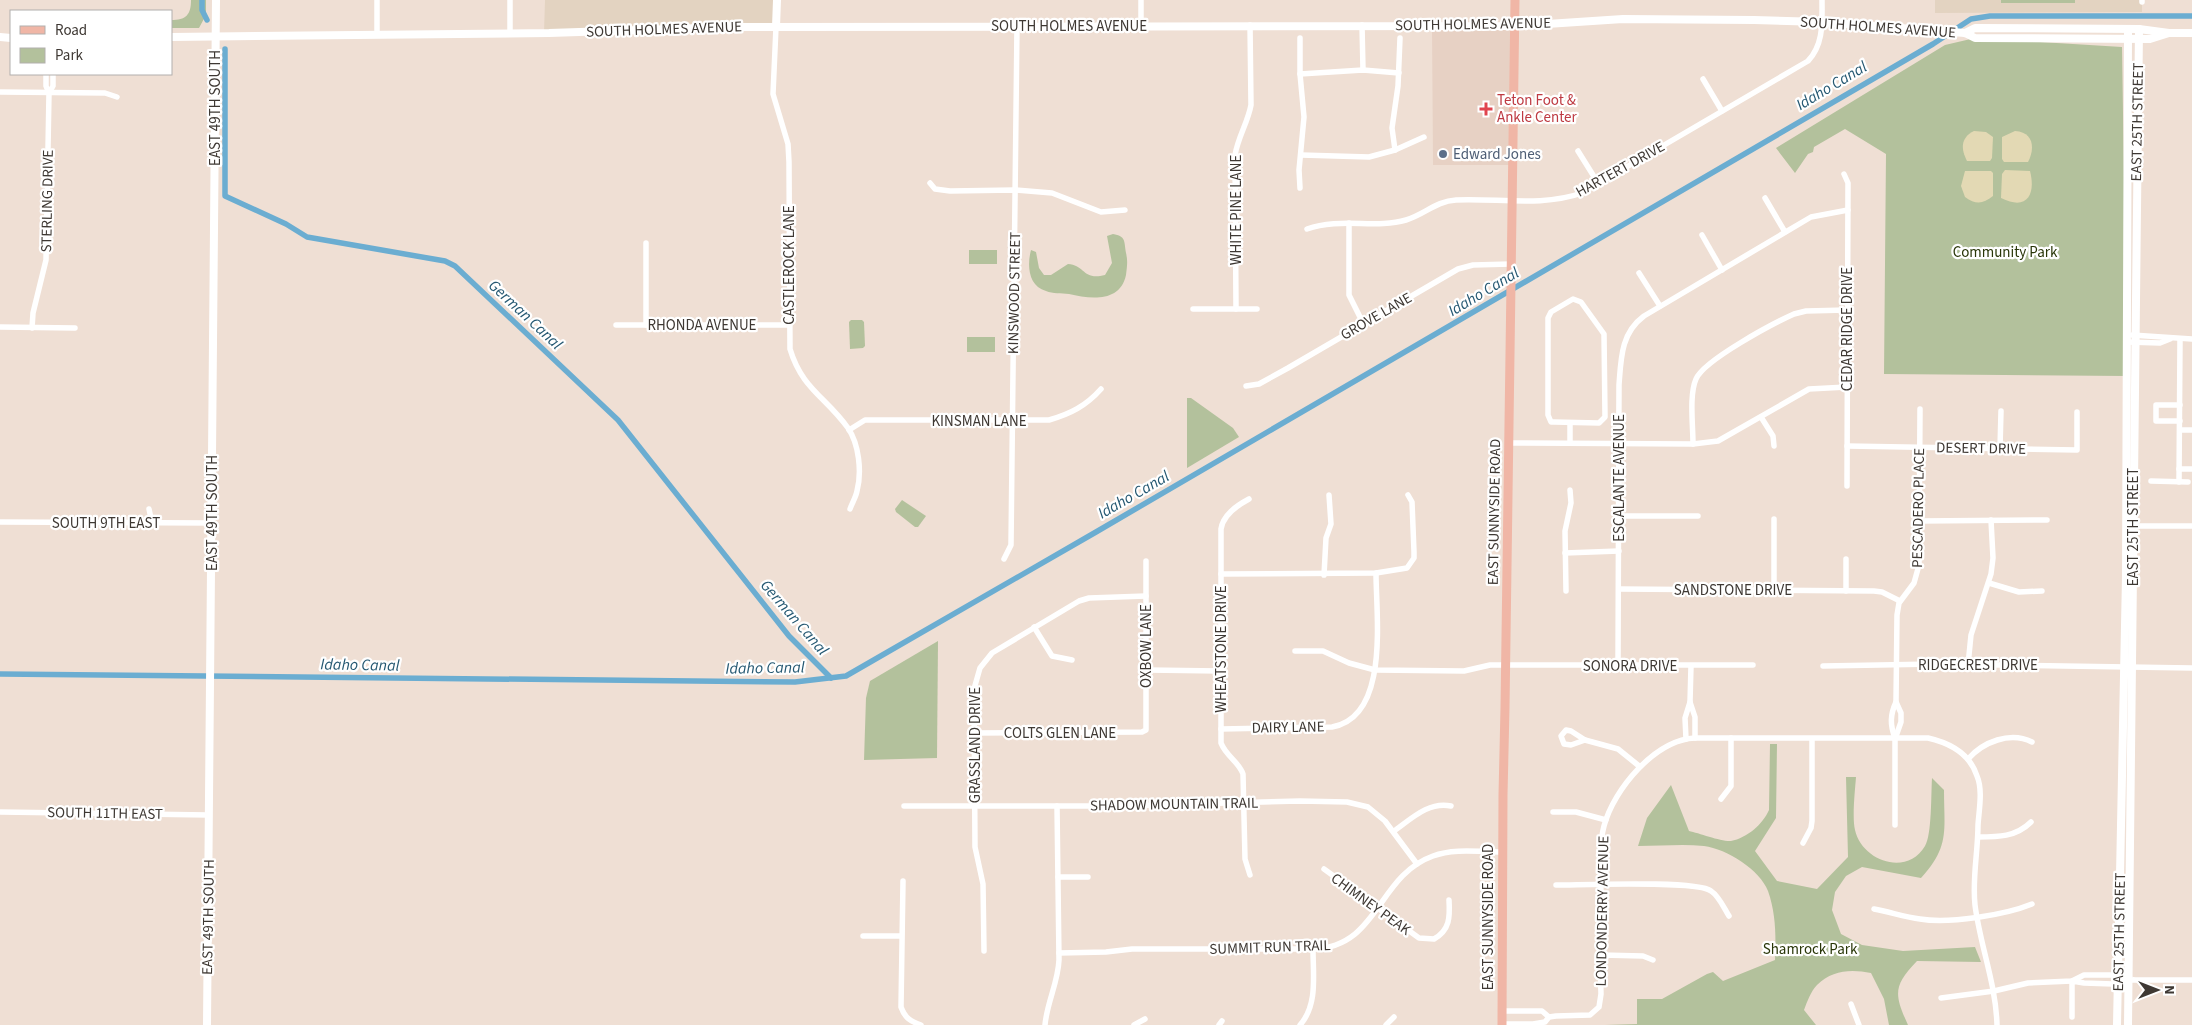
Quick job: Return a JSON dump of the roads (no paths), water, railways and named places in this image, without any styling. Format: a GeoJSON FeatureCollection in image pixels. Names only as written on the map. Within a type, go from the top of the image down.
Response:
{"type":"FeatureCollection","features":[{"type":"Feature","properties":{"kind":"main road","name":"EAST SUNNYSIDE ROAD"},"geometry":{"type":"LineString","coordinates":[[1502,1025],[1502,852],[1515,0]]}},
{"type":"Feature","properties":{"kind":"street","name":"EAST 49TH SOUTH"},"geometry":{"type":"LineString","coordinates":[[208,1025],[209,685],[216,0]]}},
{"type":"Feature","properties":{"kind":"street"},"geometry":{"type":"LineString","coordinates":[[376,34],[377,0]]}},
{"type":"Feature","properties":{"kind":"street"},"geometry":{"type":"LineString","coordinates":[[510,0],[510,33]]}},
{"type":"Feature","properties":{"kind":"street","name":"CASTLEROCK LANE"},"geometry":{"type":"LineString","coordinates":[[777,0],[774,94],[788,144],[790,349],[799,374],[806,384],[849,430],[857,453],[858,464],[857,490],[850,509]]}},
{"type":"Feature","properties":{"kind":"street"},"geometry":{"type":"LineString","coordinates":[[1141,0],[1141,26]]}},
{"type":"Feature","properties":{"kind":"street","name":"HARTERT DRIVE"},"geometry":{"type":"LineString","coordinates":[[1307,229],[1322,224],[1407,220],[1435,204],[1455,200],[1568,198],[1582,194],[1808,60],[1818,48],[1822,22],[1822,0]]}},
{"type":"Feature","properties":{"kind":"street","name":"SOUTH HOLMES AVENUE"},"geometry":{"type":"LineString","coordinates":[[172,37],[510,33],[776,27],[1515,26],[1623,19],[1822,22],[1965,33],[1976,38],[2150,39],[2169,34]]}},
{"type":"Feature","properties":{"kind":"street","name":"WHITE PINE LANE"},"geometry":{"type":"LineString","coordinates":[[1236,309],[1235,155],[1237,141],[1251,105],[1250,25]]}},
{"type":"Feature","properties":{"kind":"street"},"geometry":{"type":"LineString","coordinates":[[1362,25],[1363,70]]}},
{"type":"Feature","properties":{"kind":"street","name":"KINSWOOD STREET"},"geometry":{"type":"LineString","coordinates":[[1004,559],[1012,545],[1017,26]]}},
{"type":"Feature","properties":{"kind":"street","name":"SOUTH HOLMES AVENUE"},"geometry":{"type":"LineString","coordinates":[[1965,33],[1976,28],[2138,29],[2169,34],[2192,34]]}},
{"type":"Feature","properties":{"kind":"street","name":"EAST 25TH STREET"},"geometry":{"type":"LineString","coordinates":[[2117,1025],[2133,526],[2128,29]]}},
{"type":"Feature","properties":{"kind":"street","name":"EAST 25TH STREET"},"geometry":{"type":"LineString","coordinates":[[2128,1025],[2131,339],[2138,29]]}},
{"type":"Feature","properties":{"kind":"street"},"geometry":{"type":"LineString","coordinates":[[1300,38],[1300,74],[1304,116],[1299,170],[1300,188]]}},
{"type":"Feature","properties":{"kind":"street"},"geometry":{"type":"LineString","coordinates":[[1395,150],[1392,128],[1399,73],[1400,38]]}},
{"type":"Feature","properties":{"kind":"street"},"geometry":{"type":"LineString","coordinates":[[1300,74],[1363,70],[1399,73]]}},
{"type":"Feature","properties":{"kind":"street"},"geometry":{"type":"LineString","coordinates":[[46,75],[46,86],[49,93]]}},
{"type":"Feature","properties":{"kind":"street","name":"STERLING DRIVE"},"geometry":{"type":"LineString","coordinates":[[32,328],[33,313],[46,260],[49,93],[53,86],[53,75]]}},
{"type":"Feature","properties":{"kind":"street"},"geometry":{"type":"LineString","coordinates":[[1703,79],[1722,111]]}},
{"type":"Feature","properties":{"kind":"street"},"geometry":{"type":"LineString","coordinates":[[0,92],[105,93],[117,97]]}},
{"type":"Feature","properties":{"kind":"street"},"geometry":{"type":"LineString","coordinates":[[1301,155],[1369,157],[1395,150],[1424,137]]}},
{"type":"Feature","properties":{"kind":"street"},"geometry":{"type":"LineString","coordinates":[[1578,150],[1598,183]]}},
{"type":"Feature","properties":{"kind":"street","name":"CEDAR RIDGE DRIVE"},"geometry":{"type":"LineString","coordinates":[[1844,174],[1848,183],[1847,486]]}},
{"type":"Feature","properties":{"kind":"street"},"geometry":{"type":"LineString","coordinates":[[930,183],[935,189],[950,191],[1015,190],[1062,196],[1101,212],[1125,210]]}},
{"type":"Feature","properties":{"kind":"street"},"geometry":{"type":"LineString","coordinates":[[1765,198],[1785,232]]}},
{"type":"Feature","properties":{"kind":"street","name":"ESCALANTE AVENUE"},"geometry":{"type":"LineString","coordinates":[[1618,666],[1620,385],[1622,349],[1631,329],[1639,320],[1660,306],[1811,217],[1848,210]]}},
{"type":"Feature","properties":{"kind":"street"},"geometry":{"type":"LineString","coordinates":[[1349,223],[1349,295],[1363,323]]}},
{"type":"Feature","properties":{"kind":"street"},"geometry":{"type":"LineString","coordinates":[[1702,235],[1722,270]]}},
{"type":"Feature","properties":{"kind":"street"},"geometry":{"type":"LineString","coordinates":[[646,243],[646,325]]}},
{"type":"Feature","properties":{"kind":"street","name":"GROVE LANE"},"geometry":{"type":"LineString","coordinates":[[1246,386],[1259,384],[1458,269],[1473,265],[1511,264]]}},
{"type":"Feature","properties":{"kind":"street"},"geometry":{"type":"LineString","coordinates":[[1640,272],[1660,306]]}},
{"type":"Feature","properties":{"kind":"street"},"geometry":{"type":"LineString","coordinates":[[1575,299],[1580,302],[1604,334],[1604,417],[1599,423],[1570,422],[1551,422],[1548,415],[1548,318],[1551,312],[1575,299]]}},
{"type":"Feature","properties":{"kind":"street"},"geometry":{"type":"LineString","coordinates":[[1193,309],[1257,309]]}},
{"type":"Feature","properties":{"kind":"street"},"geometry":{"type":"LineString","coordinates":[[1693,444],[1694,385],[1698,376],[1710,363],[1794,314],[1806,311],[1847,310]]}},
{"type":"Feature","properties":{"kind":"street","name":"RHONDA AVENUE"},"geometry":{"type":"LineString","coordinates":[[616,325],[789,325]]}},
{"type":"Feature","properties":{"kind":"street"},"geometry":{"type":"LineString","coordinates":[[0,327],[75,328]]}},
{"type":"Feature","properties":{"kind":"street"},"geometry":{"type":"LineString","coordinates":[[2131,339],[2160,342],[2170,339],[2192,339]]}},
{"type":"Feature","properties":{"kind":"street"},"geometry":{"type":"LineString","coordinates":[[2179,482],[2180,339]]}},
{"type":"Feature","properties":{"kind":"street"},"geometry":{"type":"LineString","coordinates":[[1509,443],[1693,444],[1718,441],[1809,389],[1847,387]]}},
{"type":"Feature","properties":{"kind":"street","name":"KINSMAN LANE"},"geometry":{"type":"LineString","coordinates":[[849,430],[865,420],[1049,420],[1064,416],[1091,401],[1101,389]]}},
{"type":"Feature","properties":{"kind":"street"},"geometry":{"type":"LineString","coordinates":[[2180,405],[2156,405],[2156,421],[2180,421]]}},
{"type":"Feature","properties":{"kind":"street","name":"PESCADERO PLACE"},"geometry":{"type":"LineString","coordinates":[[1900,601],[1908,593],[1919,565],[1920,409]]}},
{"type":"Feature","properties":{"kind":"street"},"geometry":{"type":"LineString","coordinates":[[2000,411],[2000,448]]}},
{"type":"Feature","properties":{"kind":"street","name":"DESERT DRIVE"},"geometry":{"type":"LineString","coordinates":[[1847,446],[2077,450],[2078,412]]}},
{"type":"Feature","properties":{"kind":"street"},"geometry":{"type":"LineString","coordinates":[[1761,417],[1773,436],[1774,446]]}},
{"type":"Feature","properties":{"kind":"street"},"geometry":{"type":"LineString","coordinates":[[1570,422],[1570,443]]}},
{"type":"Feature","properties":{"kind":"street"},"geometry":{"type":"LineString","coordinates":[[2180,430],[2192,430]]}},
{"type":"Feature","properties":{"kind":"street"},"geometry":{"type":"LineString","coordinates":[[2180,469],[2192,469]]}},
{"type":"Feature","properties":{"kind":"street"},"geometry":{"type":"LineString","coordinates":[[2151,481],[2188,482]]}},
{"type":"Feature","properties":{"kind":"street"},"geometry":{"type":"LineString","coordinates":[[1566,591],[1565,531],[1570,503],[1570,490]]}},
{"type":"Feature","properties":{"kind":"street"},"geometry":{"type":"LineString","coordinates":[[1324,575],[1326,538],[1331,524],[1329,495]]}},
{"type":"Feature","properties":{"kind":"street"},"geometry":{"type":"LineString","coordinates":[[1221,574],[1324,575],[1376,573],[1407,568],[1414,558],[1412,508],[1408,495]]}},
{"type":"Feature","properties":{"kind":"street","name":"WHEATSTONE DRIVE"},"geometry":{"type":"LineString","coordinates":[[1248,500],[1232,510],[1222,523],[1220,671],[1221,743],[1225,752],[1239,766],[1243,774],[1245,859],[1250,874]]}},
{"type":"Feature","properties":{"kind":"street"},"geometry":{"type":"LineString","coordinates":[[148,509],[152,523]]}},
{"type":"Feature","properties":{"kind":"street"},"geometry":{"type":"LineString","coordinates":[[1620,516],[1698,516]]}},
{"type":"Feature","properties":{"kind":"street"},"geometry":{"type":"LineString","coordinates":[[1774,519],[1774,590]]}},
{"type":"Feature","properties":{"kind":"street"},"geometry":{"type":"LineString","coordinates":[[1968,665],[1971,635],[1989,583],[1993,558],[1991,520]]}},
{"type":"Feature","properties":{"kind":"street"},"geometry":{"type":"LineString","coordinates":[[1919,521],[2047,520]]}},
{"type":"Feature","properties":{"kind":"street","name":"SOUTH 9TH EAST"},"geometry":{"type":"LineString","coordinates":[[0,522],[212,523]]}},
{"type":"Feature","properties":{"kind":"street"},"geometry":{"type":"LineString","coordinates":[[2133,526],[2192,526]]}},
{"type":"Feature","properties":{"kind":"street"},"geometry":{"type":"LineString","coordinates":[[1565,553],[1619,551]]}},
{"type":"Feature","properties":{"kind":"street"},"geometry":{"type":"LineString","coordinates":[[1846,559],[1846,591]]}},
{"type":"Feature","properties":{"kind":"street","name":"OXBOW LANE"},"geometry":{"type":"LineString","coordinates":[[1146,561],[1146,730]]}},
{"type":"Feature","properties":{"kind":"street","name":"DAIRY LANE"},"geometry":{"type":"LineString","coordinates":[[1221,728],[1341,725],[1355,717],[1362,708],[1375,670],[1376,573]]}},
{"type":"Feature","properties":{"kind":"street"},"geometry":{"type":"LineString","coordinates":[[1989,583],[2019,592],[2042,591]]}},
{"type":"Feature","properties":{"kind":"street","name":"SANDSTONE DRIVE"},"geometry":{"type":"LineString","coordinates":[[1619,589],[1882,592],[1900,601]]}},
{"type":"Feature","properties":{"kind":"street","name":"GRASSLAND DRIVE"},"geometry":{"type":"LineString","coordinates":[[984,951],[983,884],[975,847],[974,806],[974,689],[980,668],[992,653],[1079,601],[1089,598],[1146,596]]}},
{"type":"Feature","properties":{"kind":"street"},"geometry":{"type":"LineString","coordinates":[[1895,825],[1895,738],[1891,727],[1891,717],[1896,702],[1897,616],[1900,601]]}},
{"type":"Feature","properties":{"kind":"street"},"geometry":{"type":"LineString","coordinates":[[1034,627],[1052,656],[1072,660]]}},
{"type":"Feature","properties":{"kind":"street","name":"SONORA DRIVE"},"geometry":{"type":"LineString","coordinates":[[1295,651],[1322,650],[1348,662],[1375,670],[1464,671],[1490,666],[1753,665]]}},
{"type":"Feature","properties":{"kind":"street","name":"RIDGECREST DRIVE"},"geometry":{"type":"LineString","coordinates":[[1824,666],[1968,665],[2192,668]]}},
{"type":"Feature","properties":{"kind":"street"},"geometry":{"type":"LineString","coordinates":[[1686,739],[1685,718],[1690,702],[1691,666]]}},
{"type":"Feature","properties":{"kind":"street"},"geometry":{"type":"LineString","coordinates":[[1147,670],[1220,671]]}},
{"type":"Feature","properties":{"kind":"street"},"geometry":{"type":"LineString","coordinates":[[1690,702],[1694,717],[1695,738]]}},
{"type":"Feature","properties":{"kind":"street"},"geometry":{"type":"LineString","coordinates":[[1895,738],[1901,722],[1901,713],[1896,702]]}},
{"type":"Feature","properties":{"kind":"street","name":"COLTS GLEN LANE"},"geometry":{"type":"LineString","coordinates":[[974,734],[1142,732],[1146,730]]}},
{"type":"Feature","properties":{"kind":"street","name":"LONDONDERRY AVENUE"},"geometry":{"type":"LineString","coordinates":[[1502,1025],[1532,1024],[1544,1022],[1549,1017],[1590,1014],[1598,1008],[1600,1001],[1601,955],[1601,843],[1606,820],[1620,794],[1640,766],[1661,750],[1686,739],[1695,738],[1928,738],[1943,742],[1958,750],[1968,759]]}},
{"type":"Feature","properties":{"kind":"street"},"geometry":{"type":"LineString","coordinates":[[1721,800],[1731,786],[1731,738]]}},
{"type":"Feature","properties":{"kind":"street"},"geometry":{"type":"LineString","coordinates":[[1803,843],[1811,828],[1812,821],[1812,739]]}},
{"type":"Feature","properties":{"kind":"street"},"geometry":{"type":"LineString","coordinates":[[1997,1025],[1994,991],[1975,906],[1974,876],[1978,837],[1979,781],[1968,759],[1974,752],[1991,742],[2002,739],[2026,739],[2032,742]]}},
{"type":"Feature","properties":{"kind":"street"},"geometry":{"type":"LineString","coordinates":[[1585,740],[1618,749],[1640,766]]}},
{"type":"Feature","properties":{"kind":"street","name":"SHADOW MOUNTAIN TRAIL"},"geometry":{"type":"LineString","coordinates":[[904,806],[1057,806],[1334,801],[1361,804],[1374,811],[1394,831],[1417,864]]}},
{"type":"Feature","properties":{"kind":"street"},"geometry":{"type":"LineString","coordinates":[[1394,831],[1427,808],[1442,804],[1451,806]]}},
{"type":"Feature","properties":{"kind":"street"},"geometry":{"type":"LineString","coordinates":[[1045,1025],[1048,1003],[1058,969],[1059,953],[1057,806]]}},
{"type":"Feature","properties":{"kind":"street","name":"SOUTH 11TH EAST"},"geometry":{"type":"LineString","coordinates":[[0,812],[209,815]]}},
{"type":"Feature","properties":{"kind":"street"},"geometry":{"type":"LineString","coordinates":[[1552,812],[1576,812],[1606,820]]}},
{"type":"Feature","properties":{"kind":"street"},"geometry":{"type":"LineString","coordinates":[[1978,837],[1997,837],[2014,834],[2031,822]]}},
{"type":"Feature","properties":{"kind":"street","name":"SUMMIT RUN TRAIL"},"geometry":{"type":"LineString","coordinates":[[1059,953],[1106,952],[1132,949],[1313,949],[1335,946],[1345,942],[1368,923],[1376,909],[1399,879],[1417,864],[1440,854],[1502,852]]}},
{"type":"Feature","properties":{"kind":"street","name":"CHIMNEY PEAK"},"geometry":{"type":"LineString","coordinates":[[1324,869],[1376,909],[1419,938],[1426,940],[1438,937],[1446,928],[1450,918],[1449,900]]}},
{"type":"Feature","properties":{"kind":"street"},"geometry":{"type":"LineString","coordinates":[[1058,877],[1088,877]]}},
{"type":"Feature","properties":{"kind":"street"},"geometry":{"type":"LineString","coordinates":[[903,882],[901,1007],[904,1016],[910,1021],[921,1025]]}},
{"type":"Feature","properties":{"kind":"street"},"geometry":{"type":"LineString","coordinates":[[1556,885],[1658,884],[1704,888],[1716,896],[1729,916]]}},
{"type":"Feature","properties":{"kind":"street"},"geometry":{"type":"LineString","coordinates":[[1874,909],[1927,920],[1978,917],[2012,911],[2032,904]]}},
{"type":"Feature","properties":{"kind":"street"},"geometry":{"type":"LineString","coordinates":[[863,936],[901,936]]}},
{"type":"Feature","properties":{"kind":"street"},"geometry":{"type":"LineString","coordinates":[[1300,1025],[1308,1016],[1312,1005],[1313,949]]}},
{"type":"Feature","properties":{"kind":"street"},"geometry":{"type":"LineString","coordinates":[[1601,955],[1643,956],[1653,960]]}},
{"type":"Feature","properties":{"kind":"street"},"geometry":{"type":"LineString","coordinates":[[1941,998],[1994,991],[2028,983],[2072,981],[2084,975],[2113,975],[2118,980],[2192,980]]}},
{"type":"Feature","properties":{"kind":"street"},"geometry":{"type":"LineString","coordinates":[[2072,981],[2072,1017]]}},
{"type":"Feature","properties":{"kind":"street"},"geometry":{"type":"LineString","coordinates":[[1851,1004],[1859,1025]]}},
{"type":"Feature","properties":{"kind":"street","name":"LONDONDERRY AVENUE"},"geometry":{"type":"LineString","coordinates":[[1502,1011],[1542,1011],[1549,1017]]}},
{"type":"Feature","properties":{"kind":"street"},"geometry":{"type":"LineString","coordinates":[[1386,1025],[1394,1017]]}},
{"type":"Feature","properties":{"kind":"street"},"geometry":{"type":"LineString","coordinates":[[1549,1017],[1550,1025]]}},
{"type":"Feature","properties":{"kind":"street"},"geometry":{"type":"LineString","coordinates":[[1134,1025],[1145,1020]]}},
{"type":"Feature","properties":{"kind":"waterway","name":"German Canal"},"geometry":{"type":"LineString","coordinates":[[202,0],[202,10],[207,20]]}},
{"type":"Feature","properties":{"kind":"waterway","name":"Idaho Canal"},"geometry":{"type":"LineString","coordinates":[[0,674],[795,682],[846,676],[1933,44],[1971,19],[1990,16],[2192,16]]}},
{"type":"Feature","properties":{"kind":"waterway","name":"German Canal"},"geometry":{"type":"LineString","coordinates":[[225,49],[225,196],[286,224],[307,237],[445,261],[455,266],[618,420],[789,636],[831,678]]}},
{"type":"Feature","properties":{"kind":"place","name":"Teton Foot & Ankle Center"},"geometry":{"type":"Point","coordinates":[1486,109]}},
{"type":"Feature","properties":{"kind":"place","name":"Edward Jones"},"geometry":{"type":"Point","coordinates":[1443,154]}},
{"type":"Feature","properties":{"kind":"park label","name":"Community Park"},"geometry":{"type":"Point","coordinates":[2005,252]}},
{"type":"Feature","properties":{"kind":"park label","name":"Shamrock Park"},"geometry":{"type":"Point","coordinates":[1810,949]}}]}
